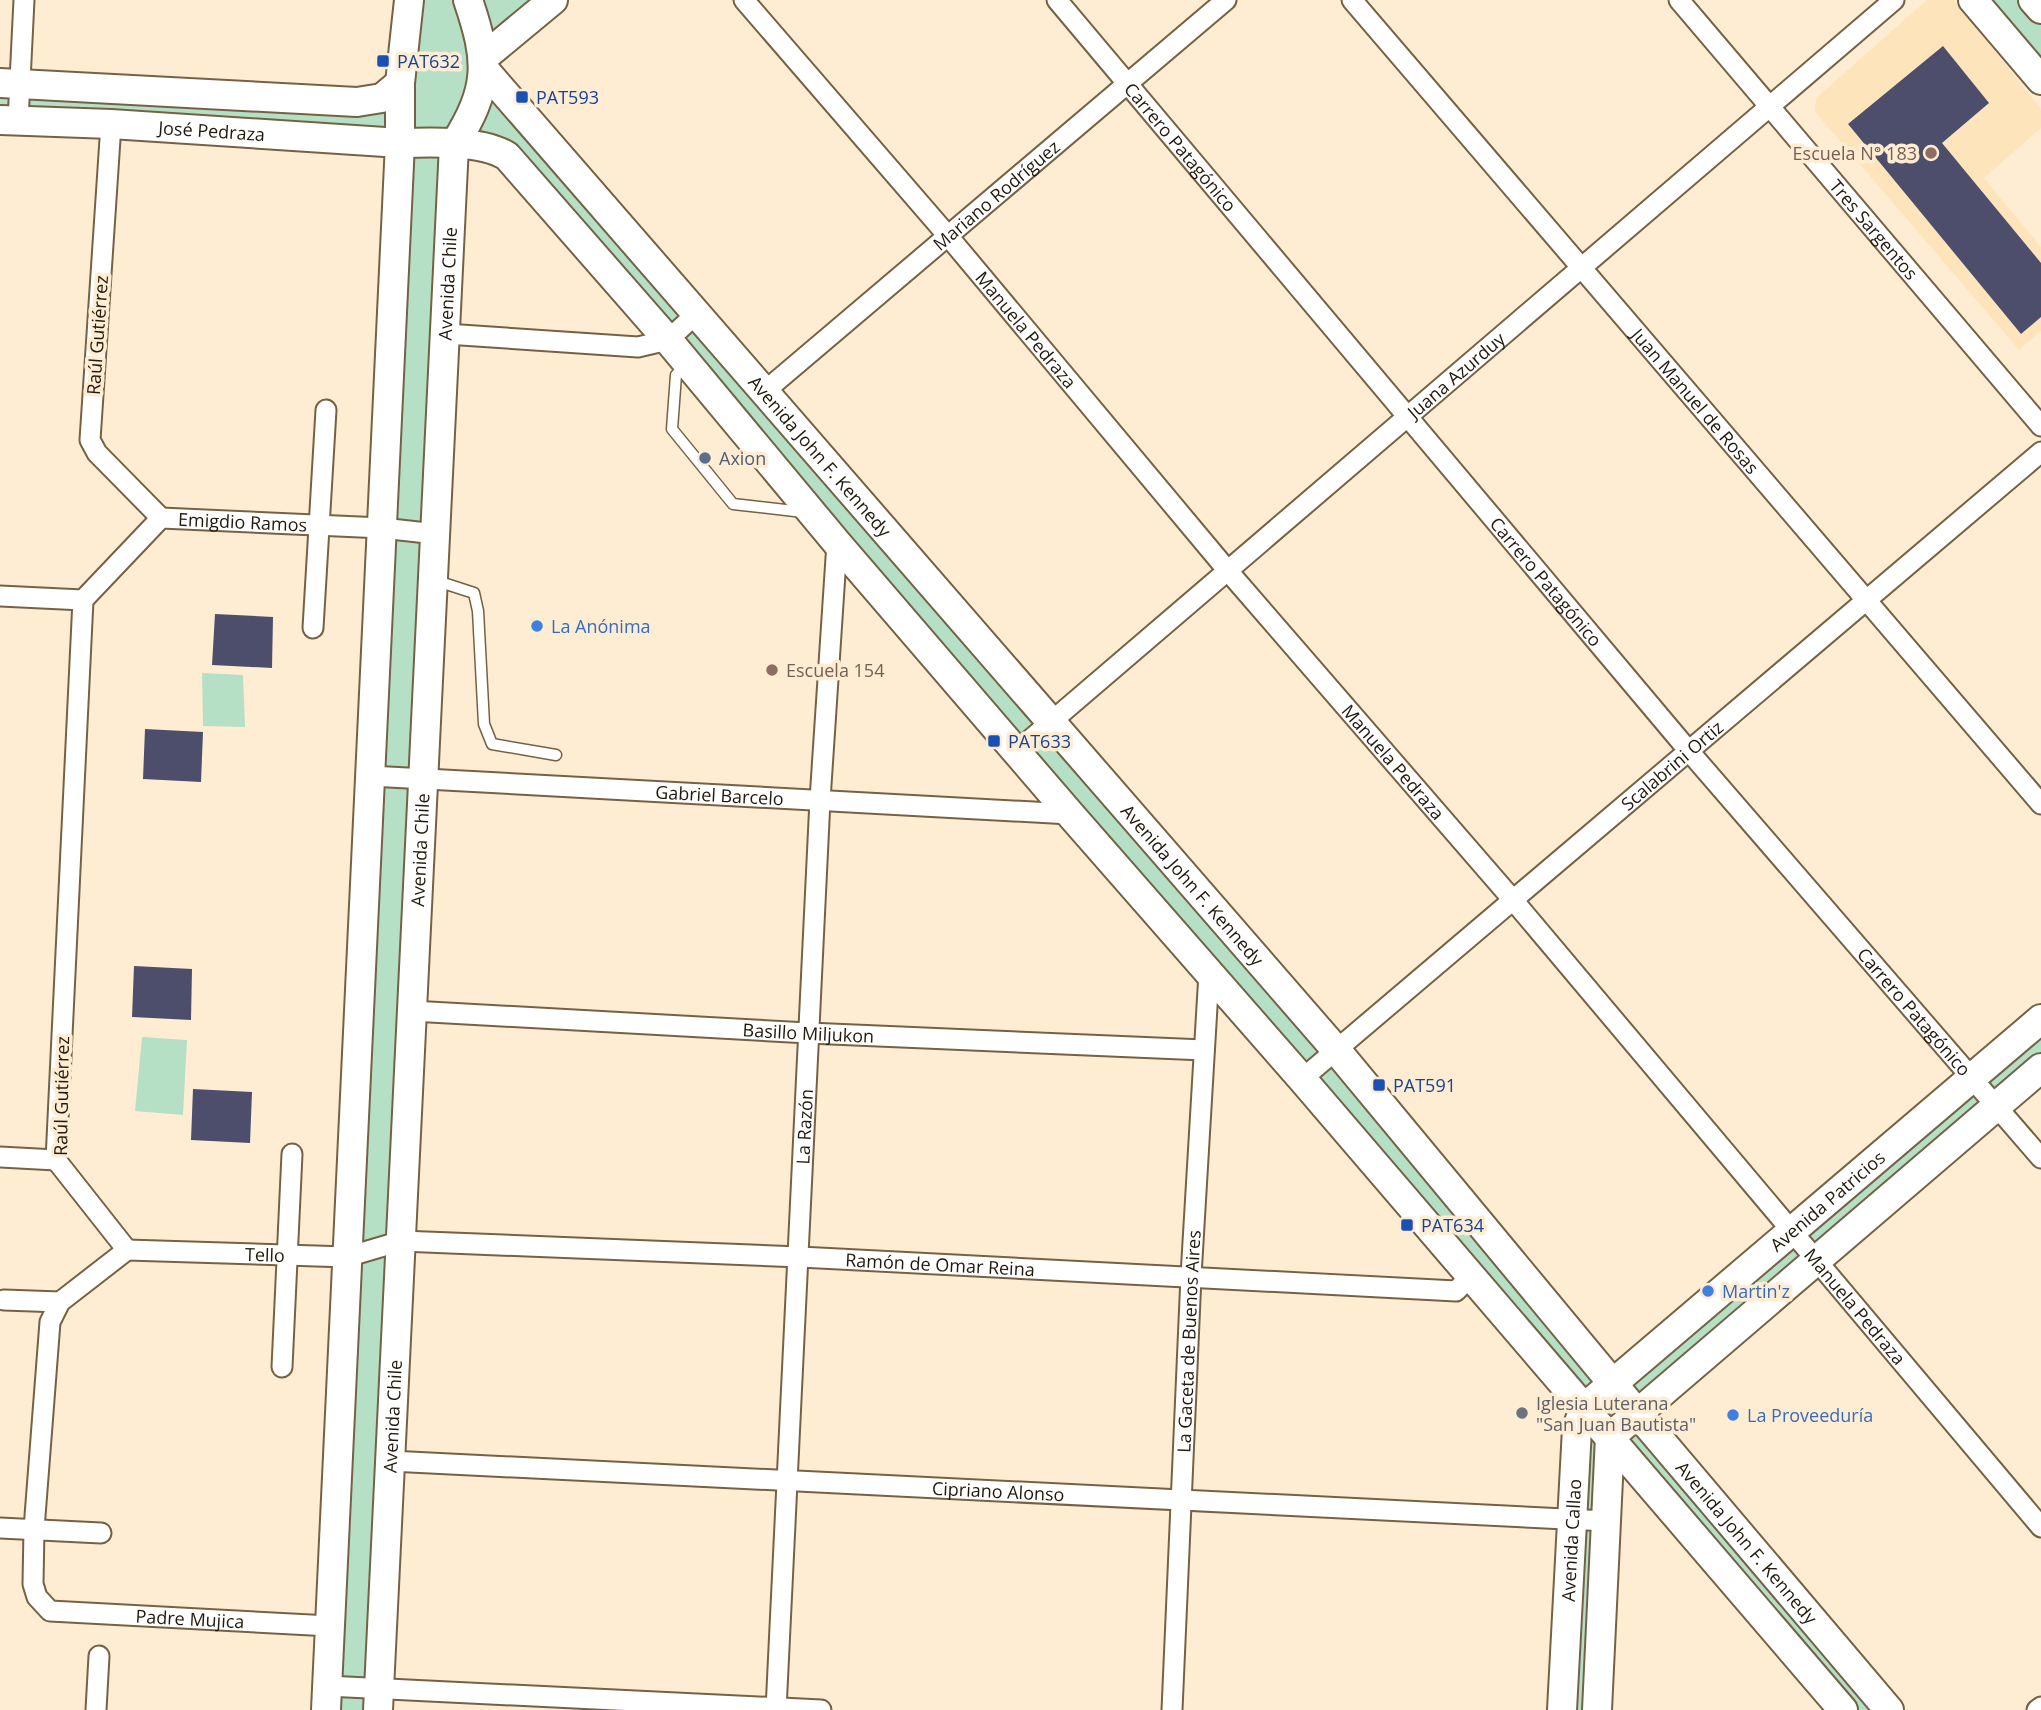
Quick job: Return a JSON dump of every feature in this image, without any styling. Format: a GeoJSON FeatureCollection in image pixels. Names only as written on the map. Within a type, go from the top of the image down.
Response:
{"type":"FeatureCollection","features":[{"type":"Feature","properties":{"kind":"main road"},"geometry":{"type":"LineString","coordinates":[[326,1698],[382,528],[412,143],[400,83],[409,0],[421,0]]}},
{"type":"Feature","properties":{"kind":"main road","name":"Avenida Chile"},"geometry":{"type":"LineString","coordinates":[[379,1699],[454,145],[475,108],[483,63],[481,39],[468,0]]}},
{"type":"Feature","properties":{"kind":"main road"},"geometry":{"type":"LineString","coordinates":[[483,63],[553,0]]}},
{"type":"Feature","properties":{"kind":"main road"},"geometry":{"type":"LineString","coordinates":[[1973,0],[2041,80]]}},
{"type":"Feature","properties":{"kind":"main road"},"geometry":{"type":"LineString","coordinates":[[2034,0],[2041,9]]}},
{"type":"Feature","properties":{"kind":"main road","name":"Avenida John F. Kennedy"},"geometry":{"type":"LineString","coordinates":[[483,63],[696,314],[1336,1051],[1889,1710]]}},
{"type":"Feature","properties":{"kind":"main road","name":"José Pedraza"},"geometry":{"type":"LineString","coordinates":[[10,83],[356,102],[382,98],[400,83]]}},
{"type":"Feature","properties":{"kind":"main road","name":"José Pedraza"},"geometry":{"type":"LineString","coordinates":[[9,120],[454,145]]}},
{"type":"Feature","properties":{"kind":"main road","name":"Avenida John F. Kennedy"},"geometry":{"type":"LineString","coordinates":[[454,145],[486,147],[507,156],[668,340],[837,543],[1302,1079],[1843,1710]]}},
{"type":"Feature","properties":{"kind":"main road","name":"Avenida Patricios"},"geometry":{"type":"LineString","coordinates":[[1613,1384],[2041,1019]]}},
{"type":"Feature","properties":{"kind":"main road"},"geometry":{"type":"LineString","coordinates":[[1610,1437],[2041,1068]]}},
{"type":"Feature","properties":{"kind":"main road"},"geometry":{"type":"LineString","coordinates":[[1584,1408],[1613,1384]]}},
{"type":"Feature","properties":{"kind":"main road","name":"Avenida Callao"},"geometry":{"type":"LineString","coordinates":[[1562,1710],[1577,1428],[1584,1408]]}},
{"type":"Feature","properties":{"kind":"main road","name":"Avenida Callao"},"geometry":{"type":"LineString","coordinates":[[1597,1710],[1610,1437]]}},
{"type":"Feature","properties":{"kind":"street"},"geometry":{"type":"LineString","coordinates":[[9,120],[10,83],[24,0]]}},
{"type":"Feature","properties":{"kind":"street","name":"Manuela Pedraza"},"geometry":{"type":"LineString","coordinates":[[744,0],[948,236],[1228,571],[1513,900],[2041,1527]]}},
{"type":"Feature","properties":{"kind":"street","name":"Carrero Patagónico"},"geometry":{"type":"LineString","coordinates":[[1058,0],[1688,750],[2041,1158]]}},
{"type":"Feature","properties":{"kind":"street","name":"Mariano Rodríguez"},"geometry":{"type":"LineString","coordinates":[[765,391],[1226,0]]}},
{"type":"Feature","properties":{"kind":"street","name":"Juan Manuel de Rosas"},"geometry":{"type":"LineString","coordinates":[[1352,0],[2041,804]]}},
{"type":"Feature","properties":{"kind":"street","name":"Tres Sargentos"},"geometry":{"type":"LineString","coordinates":[[1679,0],[2041,426]]}},
{"type":"Feature","properties":{"kind":"street","name":"Juana Azurduy"},"geometry":{"type":"LineString","coordinates":[[1017,751],[1894,0]]}},
{"type":"Feature","properties":{"kind":"street","name":"Raúl Gutiérrez"},"geometry":{"type":"LineString","coordinates":[[111,124],[90,440],[97,453],[161,518]]}},
{"type":"Feature","properties":{"kind":"street"},"geometry":{"type":"LineString","coordinates":[[446,334],[638,347],[668,340],[696,314]]}},
{"type":"Feature","properties":{"kind":"street"},"geometry":{"type":"LineString","coordinates":[[313,628],[326,410]]}},
{"type":"Feature","properties":{"kind":"street","name":"Scalabrini Ortiz"},"geometry":{"type":"LineString","coordinates":[[1302,1079],[2041,452]]}},
{"type":"Feature","properties":{"kind":"street","name":"Emigdio Ramos"},"geometry":{"type":"LineString","coordinates":[[83,600],[161,518],[382,528],[436,534]]}},
{"type":"Feature","properties":{"kind":"street","name":"La Razón"},"geometry":{"type":"LineString","coordinates":[[776,1709],[800,1257],[820,800],[837,543]]}},
{"type":"Feature","properties":{"kind":"street"},"geometry":{"type":"LineString","coordinates":[[0,596],[83,600]]}},
{"type":"Feature","properties":{"kind":"street","name":"Raúl Gutiérrez"},"geometry":{"type":"LineString","coordinates":[[83,600],[56,1160],[127,1250]]}},
{"type":"Feature","properties":{"kind":"street","name":"Gabriel Barcelo"},"geometry":{"type":"LineString","coordinates":[[370,776],[1070,814]]}},
{"type":"Feature","properties":{"kind":"street","name":"La Gaceta de Buenos Aires"},"geometry":{"type":"LineString","coordinates":[[1172,1710],[1191,1276],[1209,973]]}},
{"type":"Feature","properties":{"kind":"street","name":"Basillo Miljukon"},"geometry":{"type":"LineString","coordinates":[[412,1012],[1204,1050]]}},
{"type":"Feature","properties":{"kind":"street"},"geometry":{"type":"LineString","coordinates":[[282,1367],[292,1154]]}},
{"type":"Feature","properties":{"kind":"street"},"geometry":{"type":"LineString","coordinates":[[0,1157],[56,1160]]}},
{"type":"Feature","properties":{"kind":"street","name":"Tello"},"geometry":{"type":"LineString","coordinates":[[127,1250],[347,1257],[401,1241]]}},
{"type":"Feature","properties":{"kind":"street","name":"Ramón de Omar Reina"},"geometry":{"type":"LineString","coordinates":[[401,1241],[800,1257],[1455,1291],[1471,1276]]}},
{"type":"Feature","properties":{"kind":"street"},"geometry":{"type":"LineString","coordinates":[[34,1529],[50,1322],[60,1302],[127,1250]]}},
{"type":"Feature","properties":{"kind":"street"},"geometry":{"type":"LineString","coordinates":[[4,1300],[60,1302]]}},
{"type":"Feature","properties":{"kind":"street","name":"Cipriano Alonso"},"geometry":{"type":"LineString","coordinates":[[390,1461],[1607,1521]]}},
{"type":"Feature","properties":{"kind":"street"},"geometry":{"type":"LineString","coordinates":[[0,1528],[101,1533]]}},
{"type":"Feature","properties":{"kind":"street","name":"Padre Mujica"},"geometry":{"type":"LineString","coordinates":[[34,1529],[33,1584],[37,1597],[50,1611],[330,1626]]}},
{"type":"Feature","properties":{"kind":"street"},"geometry":{"type":"LineString","coordinates":[[96,1710],[99,1656]]}},
{"type":"Feature","properties":{"kind":"street"},"geometry":{"type":"LineString","coordinates":[[326,1698],[821,1710]]}},
{"type":"Feature","properties":{"kind":"lane"},"geometry":{"type":"LineString","coordinates":[[687,363],[676,375],[672,429],[733,504],[812,513]]}},
{"type":"Feature","properties":{"kind":"lane"},"geometry":{"type":"LineString","coordinates":[[434,580],[474,593],[478,611],[484,724],[492,744],[556,755]]}},
{"type":"Feature","properties":{"kind":"shaded area","name":"Escuela N° 183"},"geometry":{"type":"Polygon","coordinates":[[[1927,0],[1954,0],[2041,109],[2041,128],[1984,178],[2041,247],[2041,331],[2019,350],[1815,112],[1816,98],[1927,0]]]}},
{"type":"Feature","properties":{"kind":"green space"},"geometry":{"type":"Polygon","coordinates":[[[409,0],[553,0],[483,58],[1613,1384],[2041,1019],[2041,1068],[1638,1414],[1889,1710],[1843,1710],[1611,1438],[1597,1710],[1562,1710],[1580,1419],[507,156],[455,145],[378,1710],[326,1710],[400,144],[0,120],[0,83],[382,98],[409,0]]]}},
{"type":"Feature","properties":{"kind":"green space"},"geometry":{"type":"Polygon","coordinates":[[[1973,0],[2033,0],[2041,9],[2041,80],[1973,0]]]}},
{"type":"Feature","properties":{"kind":"green space"},"geometry":{"type":"Polygon","coordinates":[[[202,673],[243,675],[245,727],[203,726],[202,673]]]}},
{"type":"Feature","properties":{"kind":"green space"},"geometry":{"type":"Polygon","coordinates":[[[142,1037],[187,1040],[183,1115],[135,1111],[142,1037]]]}},
{"type":"Feature","properties":{"kind":"building"},"geometry":{"type":"Polygon","coordinates":[[[1943,46],[1989,103],[1942,143],[2041,263],[2041,317],[2021,334],[1848,124],[1943,46]]]}},
{"type":"Feature","properties":{"kind":"building"},"geometry":{"type":"Polygon","coordinates":[[[215,614],[273,617],[272,668],[212,665],[215,614]]]}},
{"type":"Feature","properties":{"kind":"building"},"geometry":{"type":"Polygon","coordinates":[[[145,729],[203,732],[201,782],[143,779],[145,729]]]}},
{"type":"Feature","properties":{"kind":"building"},"geometry":{"type":"Polygon","coordinates":[[[134,966],[192,969],[191,1020],[132,1017],[134,966]]]}},
{"type":"Feature","properties":{"kind":"building"},"geometry":{"type":"Polygon","coordinates":[[[193,1089],[252,1092],[250,1143],[191,1140],[193,1089]]]}},
{"type":"Feature","properties":{"kind":"place","name":"PAT632"},"geometry":{"type":"Point","coordinates":[383,61]}},
{"type":"Feature","properties":{"kind":"place","name":"PAT593"},"geometry":{"type":"Point","coordinates":[522,97]}},
{"type":"Feature","properties":{"kind":"place","name":"Escuela N° 183"},"geometry":{"type":"Point","coordinates":[1931,153]}},
{"type":"Feature","properties":{"kind":"place","name":"Axion"},"geometry":{"type":"Point","coordinates":[705,458]}},
{"type":"Feature","properties":{"kind":"place","name":"La Anónima"},"geometry":{"type":"Point","coordinates":[537,626]}},
{"type":"Feature","properties":{"kind":"place","name":"Escuela 154"},"geometry":{"type":"Point","coordinates":[772,670]}},
{"type":"Feature","properties":{"kind":"place","name":"PAT633"},"geometry":{"type":"Point","coordinates":[994,741]}},
{"type":"Feature","properties":{"kind":"place","name":"PAT591"},"geometry":{"type":"Point","coordinates":[1379,1085]}},
{"type":"Feature","properties":{"kind":"place","name":"PAT634"},"geometry":{"type":"Point","coordinates":[1407,1225]}},
{"type":"Feature","properties":{"kind":"place","name":"Martin'z"},"geometry":{"type":"Point","coordinates":[1708,1291]}},
{"type":"Feature","properties":{"kind":"place","name":"Iglesia Luterana \"San Juan Bautista\""},"geometry":{"type":"Point","coordinates":[1522,1413]}},
{"type":"Feature","properties":{"kind":"place","name":"La Proveeduría"},"geometry":{"type":"Point","coordinates":[1733,1415]}}]}
